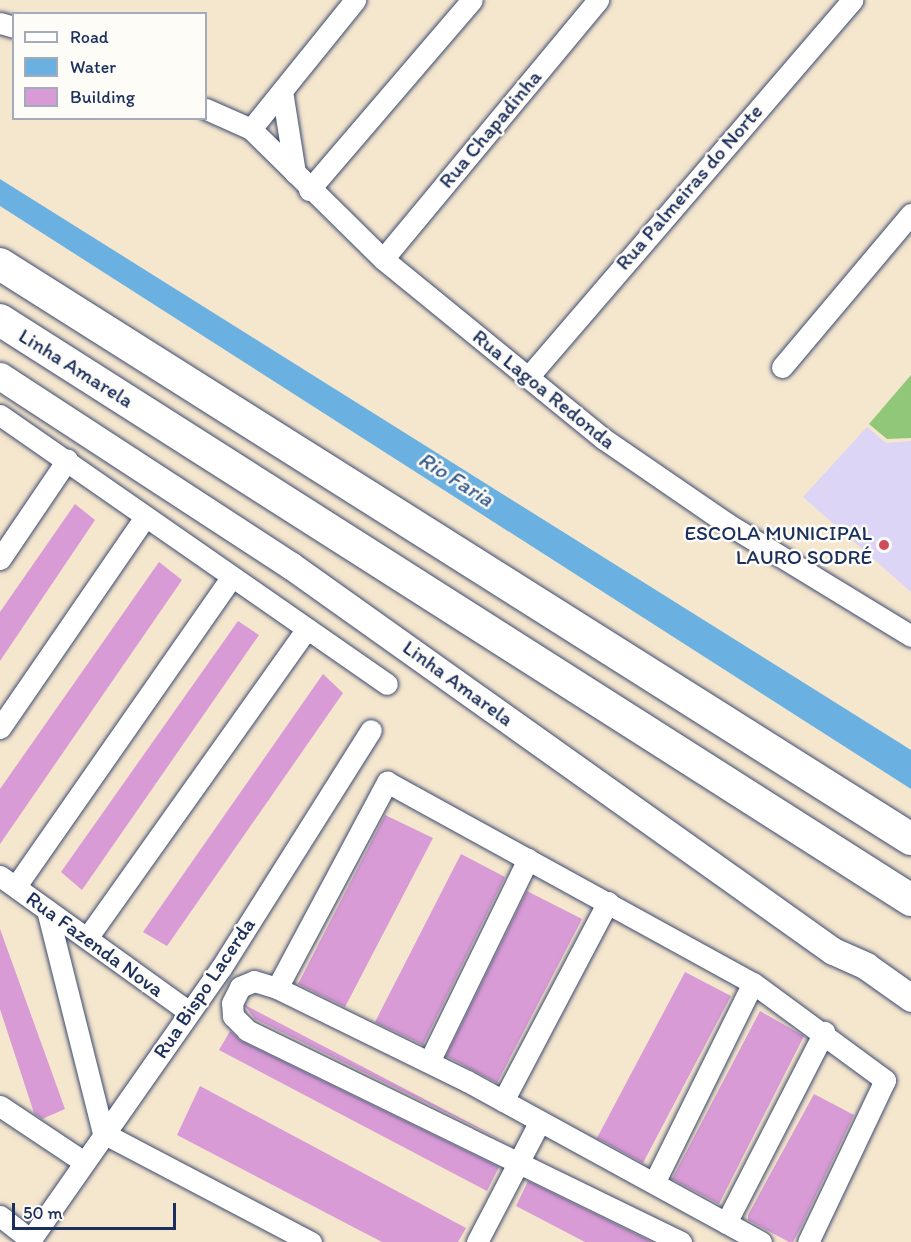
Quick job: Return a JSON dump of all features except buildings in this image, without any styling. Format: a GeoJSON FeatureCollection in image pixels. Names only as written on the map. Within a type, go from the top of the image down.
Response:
{"type":"FeatureCollection","features":[{"type":"Feature","properties":{"kind":"highway"},"geometry":{"type":"LineString","coordinates":[[0,264],[911,839]]}},
{"type":"Feature","properties":{"kind":"highway","name":"Linha Amarela"},"geometry":{"type":"LineString","coordinates":[[0,320],[911,900]]}},
{"type":"Feature","properties":{"kind":"main road","name":"Linha Amarela"},"geometry":{"type":"LineString","coordinates":[[0,376],[309,578],[833,951],[866,966],[911,998]]}},
{"type":"Feature","properties":{"kind":"main road"},"geometry":{"type":"LineString","coordinates":[[833,951],[911,1017]]}},
{"type":"Feature","properties":{"kind":"main road"},"geometry":{"type":"LineString","coordinates":[[866,966],[911,981]]}},
{"type":"Feature","properties":{"kind":"street"},"geometry":{"type":"LineString","coordinates":[[251,129],[355,0]]}},
{"type":"Feature","properties":{"kind":"street"},"geometry":{"type":"LineString","coordinates":[[309,190],[472,0]]}},
{"type":"Feature","properties":{"kind":"street","name":"Rua Chapadinha"},"geometry":{"type":"LineString","coordinates":[[382,259],[598,0]]}},
{"type":"Feature","properties":{"kind":"street","name":"Rua Palmeiras do Norte"},"geometry":{"type":"LineString","coordinates":[[529,376],[852,0]]}},
{"type":"Feature","properties":{"kind":"street"},"geometry":{"type":"LineString","coordinates":[[282,91],[295,174]]}},
{"type":"Feature","properties":{"kind":"street","name":"Rua Lagoa Redonda"},"geometry":{"type":"LineString","coordinates":[[207,109],[251,129],[309,190],[382,259],[654,474],[911,636]]}},
{"type":"Feature","properties":{"kind":"street"},"geometry":{"type":"LineString","coordinates":[[782,367],[911,214]]}},
{"type":"Feature","properties":{"kind":"street"},"geometry":{"type":"LineString","coordinates":[[0,415],[67,460],[231,578],[387,684]]}},
{"type":"Feature","properties":{"kind":"street"},"geometry":{"type":"LineString","coordinates":[[0,559],[67,460]]}},
{"type":"Feature","properties":{"kind":"street"},"geometry":{"type":"LineString","coordinates":[[0,728],[145,517]]}},
{"type":"Feature","properties":{"kind":"street"},"geometry":{"type":"LineString","coordinates":[[8,881],[231,578]]}},
{"type":"Feature","properties":{"kind":"street"},"geometry":{"type":"LineString","coordinates":[[87,938],[307,629]]}},
{"type":"Feature","properties":{"kind":"street","name":"Rua Bispo Lacerda"},"geometry":{"type":"LineString","coordinates":[[30,1241],[189,1012],[370,730]]}},
{"type":"Feature","properties":{"kind":"street"},"geometry":{"type":"LineString","coordinates":[[277,988],[387,782],[753,983],[824,1032],[885,1080],[808,1242]]}},
{"type":"Feature","properties":{"kind":"street"},"geometry":{"type":"LineString","coordinates":[[429,1062],[528,859]]}},
{"type":"Feature","properties":{"kind":"street","name":"Rua Fazenda Nova"},"geometry":{"type":"LineString","coordinates":[[8,881],[189,1012]]}},
{"type":"Feature","properties":{"kind":"street"},"geometry":{"type":"LineString","coordinates":[[503,1101],[608,902]]}},
{"type":"Feature","properties":{"kind":"street"},"geometry":{"type":"LineString","coordinates":[[47,910],[103,1133],[311,1242]]}},
{"type":"Feature","properties":{"kind":"street"},"geometry":{"type":"LineString","coordinates":[[681,1242],[240,1025],[233,1016],[232,1003],[240,987],[254,981],[277,988],[429,1062],[761,1242]]}},
{"type":"Feature","properties":{"kind":"street"},"geometry":{"type":"LineString","coordinates":[[654,1183],[753,983]]}},
{"type":"Feature","properties":{"kind":"street"},"geometry":{"type":"LineString","coordinates":[[726,1223],[824,1032]]}},
{"type":"Feature","properties":{"kind":"street"},"geometry":{"type":"LineString","coordinates":[[0,1106],[84,1162]]}},
{"type":"Feature","properties":{"kind":"street"},"geometry":{"type":"LineString","coordinates":[[477,1242],[540,1121]]}},
{"type":"Feature","properties":{"kind":"street"},"geometry":{"type":"LineString","coordinates":[[0,1216],[30,1241]]}},
{"type":"Feature","properties":{"kind":"shaded area","name":"ESCOLA MUNICIPAL LAURO SODRÉ"},"geometry":{"type":"Polygon","coordinates":[[[867,427],[886,443],[911,441],[911,592],[803,497],[867,427]]]}},
{"type":"Feature","properties":{"kind":"green space"},"geometry":{"type":"Polygon","coordinates":[[[911,375],[911,438],[887,439],[869,424],[911,375]]]}},
{"type":"Feature","properties":{"kind":"water","name":"Rio Faria"},"geometry":{"type":"Polygon","coordinates":[[[0,179],[911,750],[911,789],[0,206],[0,179]]]}},
{"type":"Feature","properties":{"kind":"place","name":"ESCOLA MUNICIPAL LAURO SODRÉ"},"geometry":{"type":"Point","coordinates":[884,545]}}]}
